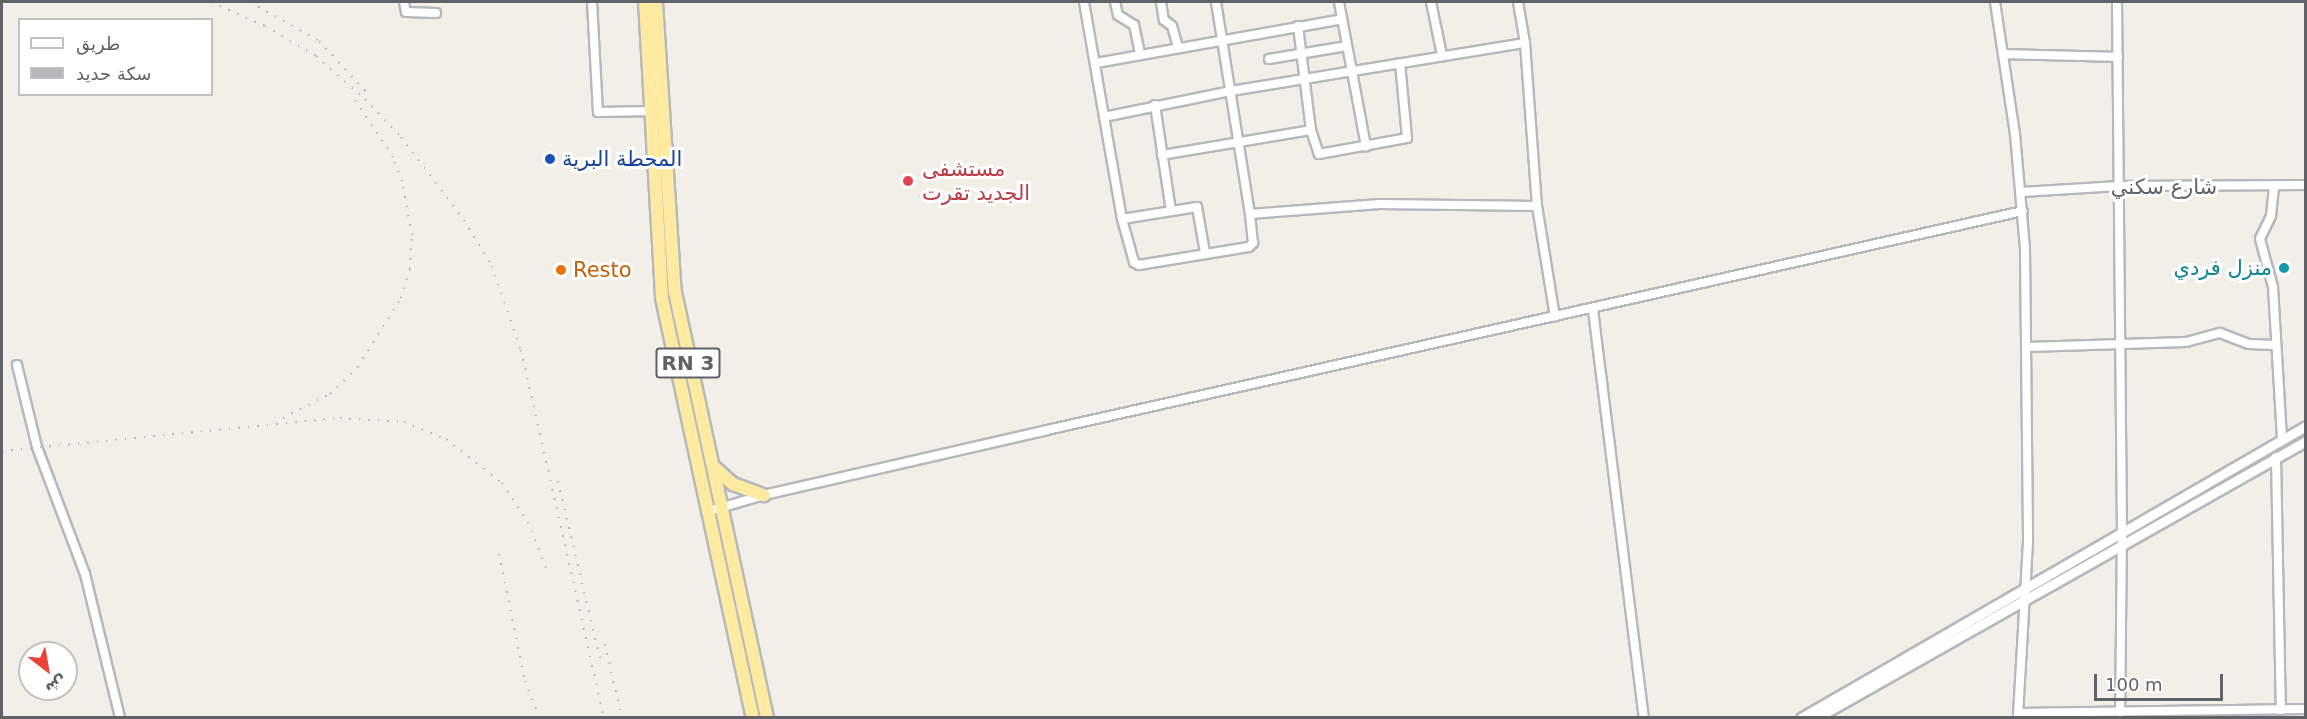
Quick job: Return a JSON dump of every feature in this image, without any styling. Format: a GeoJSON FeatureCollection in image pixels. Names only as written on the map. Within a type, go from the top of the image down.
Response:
{"type":"FeatureCollection","features":[{"type":"Feature","properties":{"kind":"highway","name":"RN 3"},"geometry":{"type":"LineString","coordinates":[[645,2],[675,292],[767,717]]}},
{"type":"Feature","properties":{"kind":"highway","name":"RN 3"},"geometry":{"type":"LineString","coordinates":[[656,2],[662,298],[706,513],[753,717]]}},
{"type":"Feature","properties":{"kind":"highway"},"geometry":{"type":"LineString","coordinates":[[712,465],[733,484],[764,495]]}},
{"type":"Feature","properties":{"kind":"street"},"geometry":{"type":"LineString","coordinates":[[404,2],[406,12],[436,13]]}},
{"type":"Feature","properties":{"kind":"street"},"geometry":{"type":"LineString","coordinates":[[592,2],[598,112],[657,111]]}},
{"type":"Feature","properties":{"kind":"street"},"geometry":{"type":"LineString","coordinates":[[1084,2],[1122,219],[1131,258],[1138,265],[1251,245],[1250,214],[1216,2]]}},
{"type":"Feature","properties":{"kind":"street"},"geometry":{"type":"LineString","coordinates":[[1115,2],[1118,15],[1134,25],[1140,54]]}},
{"type":"Feature","properties":{"kind":"street"},"geometry":{"type":"LineString","coordinates":[[1161,2],[1164,20],[1172,26],[1178,47]]}},
{"type":"Feature","properties":{"kind":"street"},"geometry":{"type":"LineString","coordinates":[[1339,2],[1366,146]]}},
{"type":"Feature","properties":{"kind":"street"},"geometry":{"type":"LineString","coordinates":[[1431,2],[1442,55]]}},
{"type":"Feature","properties":{"kind":"street"},"geometry":{"type":"LineString","coordinates":[[1518,2],[1525,42],[1537,206],[1555,317]]}},
{"type":"Feature","properties":{"kind":"street"},"geometry":{"type":"LineString","coordinates":[[1995,2],[2004,54],[2023,211],[2027,587],[2018,715],[2269,714],[2281,710],[2306,709]]}},
{"type":"Feature","properties":{"kind":"street"},"geometry":{"type":"LineString","coordinates":[[2115,714],[2122,545],[2117,2]]}},
{"type":"Feature","properties":{"kind":"street"},"geometry":{"type":"LineString","coordinates":[[1095,63],[1342,19]]}},
{"type":"Feature","properties":{"kind":"street"},"geometry":{"type":"LineString","coordinates":[[1298,26],[1311,130],[1319,154],[1409,136],[1400,63]]}},
{"type":"Feature","properties":{"kind":"street"},"geometry":{"type":"LineString","coordinates":[[1104,117],[1231,91],[1304,81],[1525,42]]}},
{"type":"Feature","properties":{"kind":"street"},"geometry":{"type":"LineString","coordinates":[[1269,59],[1347,46]]}},
{"type":"Feature","properties":{"kind":"street"},"geometry":{"type":"LineString","coordinates":[[2004,54],[2118,57]]}},
{"type":"Feature","properties":{"kind":"street"},"geometry":{"type":"LineString","coordinates":[[1155,105],[1171,211]]}},
{"type":"Feature","properties":{"kind":"street"},"geometry":{"type":"LineString","coordinates":[[1162,155],[1311,130]]}},
{"type":"Feature","properties":{"kind":"street","name":"شارع سكني"},"geometry":{"type":"LineString","coordinates":[[2022,192],[2119,186],[2274,187],[2306,185]]}},
{"type":"Feature","properties":{"kind":"street"},"geometry":{"type":"LineString","coordinates":[[2274,187],[2271,216],[2260,239],[2273,287],[2282,440]]}},
{"type":"Feature","properties":{"kind":"street"},"geometry":{"type":"LineString","coordinates":[[1250,214],[1380,204],[1537,206]]}},
{"type":"Feature","properties":{"kind":"street"},"geometry":{"type":"LineString","coordinates":[[1122,219],[1197,207],[1205,253]]}},
{"type":"Feature","properties":{"kind":"street"},"geometry":{"type":"LineString","coordinates":[[706,513],[764,495],[1593,310],[2023,211]]}},
{"type":"Feature","properties":{"kind":"street"},"geometry":{"type":"LineString","coordinates":[[1593,310],[1644,717]]}},
{"type":"Feature","properties":{"kind":"street"},"geometry":{"type":"LineString","coordinates":[[2026,346],[2186,342],[2220,333],[2248,344],[2276,345]]}},
{"type":"Feature","properties":{"kind":"street"},"geometry":{"type":"LineString","coordinates":[[17,365],[37,447],[85,574],[120,717]]}},
{"type":"Feature","properties":{"kind":"street"},"geometry":{"type":"LineString","coordinates":[[1801,717],[2306,426]]}},
{"type":"Feature","properties":{"kind":"street"},"geometry":{"type":"LineString","coordinates":[[1816,717],[2306,441]]}},
{"type":"Feature","properties":{"kind":"street"},"geometry":{"type":"LineString","coordinates":[[2276,457],[2281,710]]}},
{"type":"Feature","properties":{"kind":"railway"},"geometry":{"type":"LineString","coordinates":[[211,2],[265,26],[316,56],[365,99],[401,137],[464,220],[492,266],[521,350],[604,718]]}},
{"type":"Feature","properties":{"kind":"railway"},"geometry":{"type":"LineString","coordinates":[[250,2],[319,41],[369,95]]}},
{"type":"Feature","properties":{"kind":"railway"},"geometry":{"type":"LineString","coordinates":[[283,418],[330,394],[358,367],[401,298],[410,269],[412,235],[402,181],[393,157],[354,98]]}},
{"type":"Feature","properties":{"kind":"railway"},"geometry":{"type":"LineString","coordinates":[[2,451],[340,418],[404,422],[446,439],[502,483],[528,522],[548,573]]}},
{"type":"Feature","properties":{"kind":"railway"},"geometry":{"type":"LineString","coordinates":[[558,481],[600,659]]}},
{"type":"Feature","properties":{"kind":"railway"},"geometry":{"type":"LineString","coordinates":[[499,554],[525,681],[539,718]]}},
{"type":"Feature","properties":{"kind":"railway"},"geometry":{"type":"LineString","coordinates":[[605,644],[622,718]]}},
{"type":"Feature","properties":{"kind":"place","name":"المحطة البرية"},"geometry":{"type":"Point","coordinates":[550,159]}},
{"type":"Feature","properties":{"kind":"place","name":"مستشفى الجديد تقرت"},"geometry":{"type":"Point","coordinates":[908,181]}},
{"type":"Feature","properties":{"kind":"place","name":"منزل فردي"},"geometry":{"type":"Point","coordinates":[2284,268]}},
{"type":"Feature","properties":{"kind":"place","name":"Resto"},"geometry":{"type":"Point","coordinates":[561,270]}}]}
